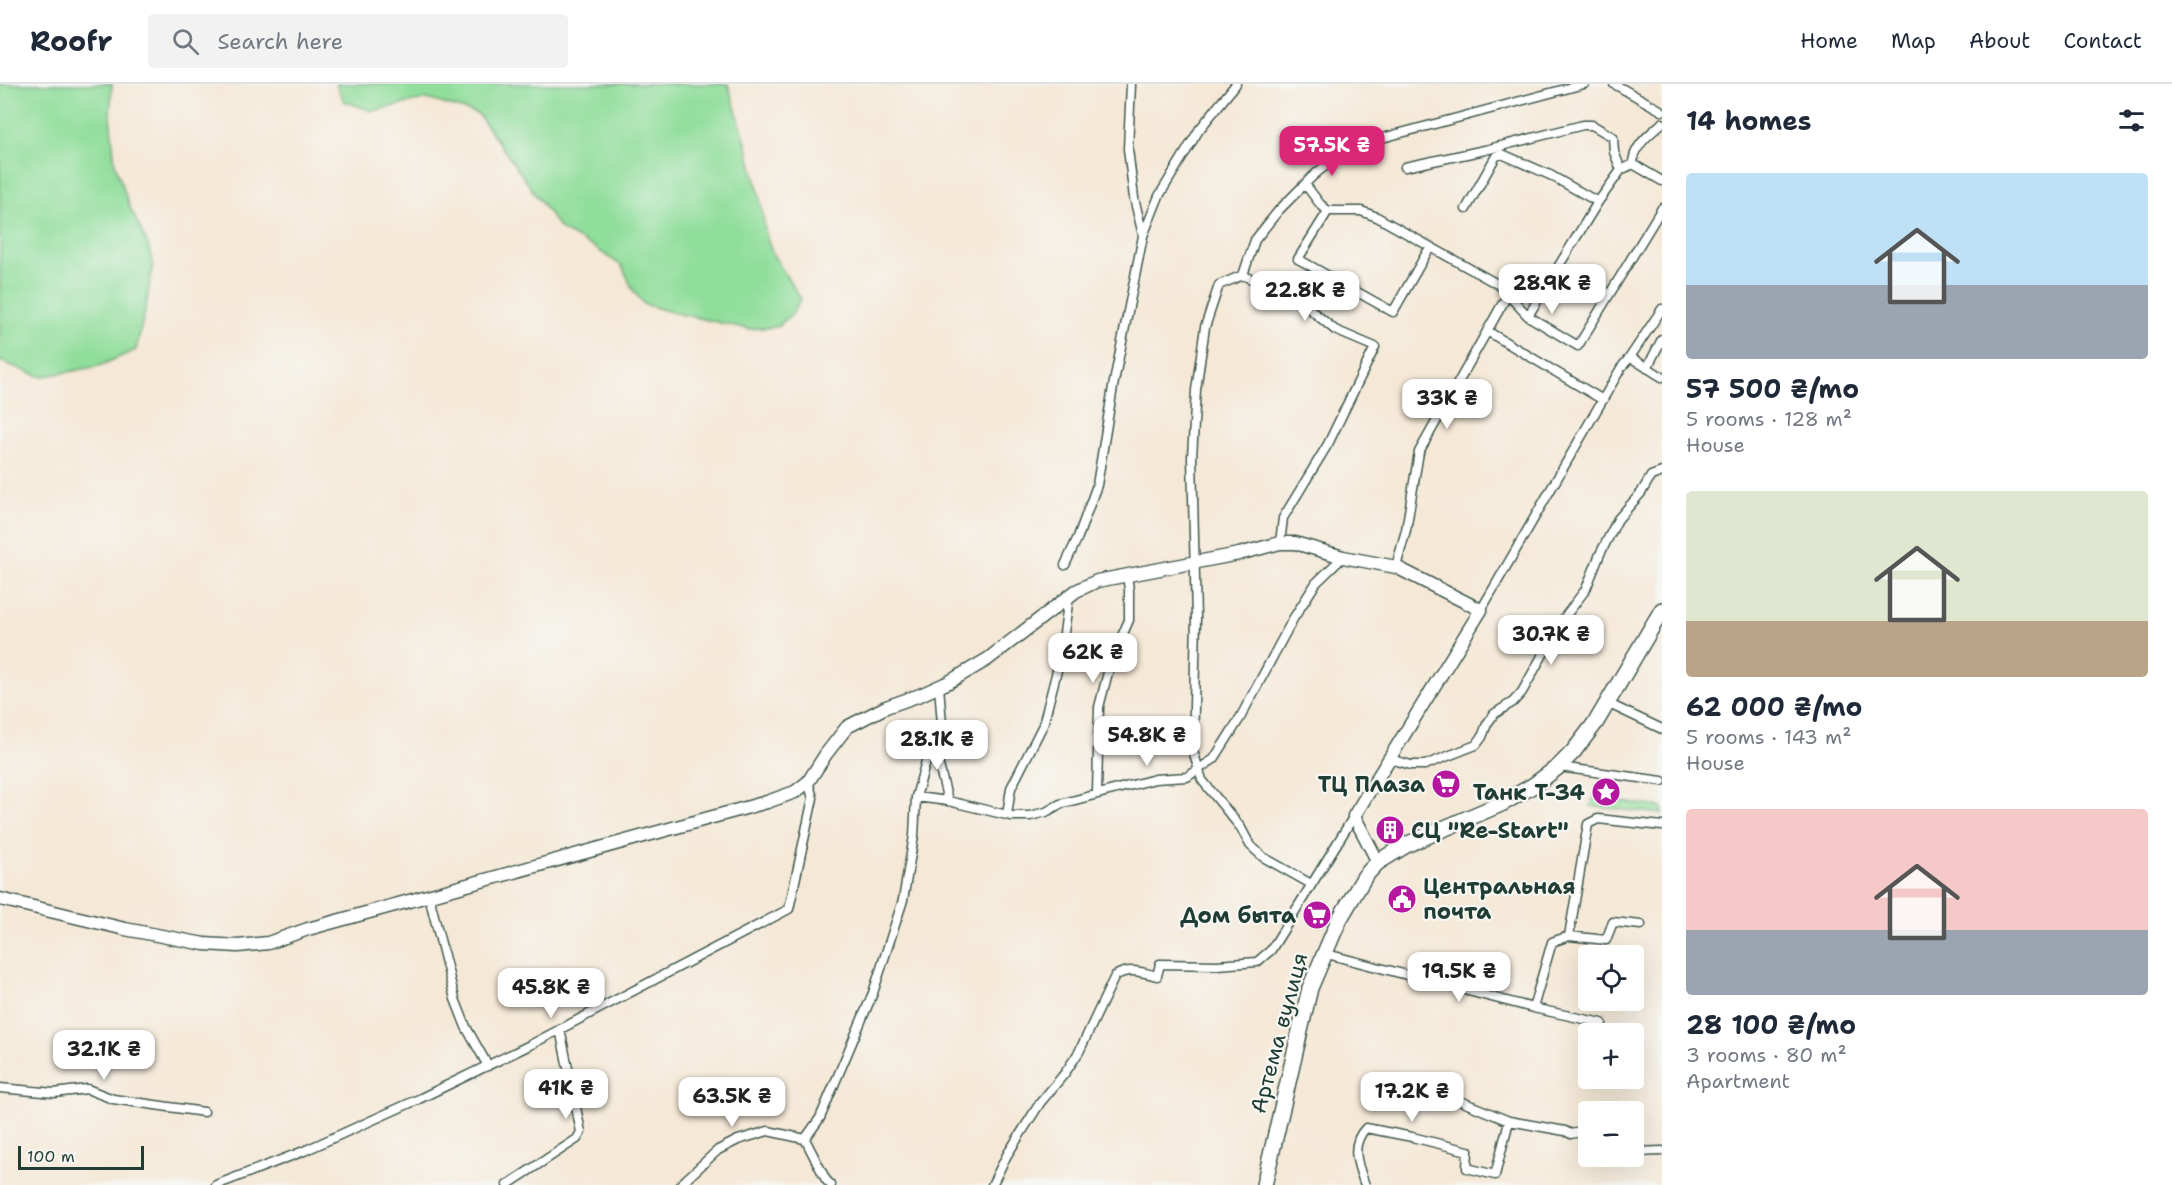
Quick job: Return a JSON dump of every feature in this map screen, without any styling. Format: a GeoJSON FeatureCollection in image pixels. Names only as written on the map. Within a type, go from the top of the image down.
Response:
{"type":"FeatureCollection","features":[{"type":"Feature","properties":{"kind":"highway"},"geometry":{"type":"LineString","coordinates":[[1375,865],[1406,845],[1503,803],[1534,785],[1558,766],[1589,732],[1662,612]]}},
{"type":"Feature","properties":{"kind":"highway","name":"Артема вулиця"},"geometry":{"type":"LineString","coordinates":[[1264,1185],[1310,988],[1323,953],[1351,898],[1375,865]]}},
{"type":"Feature","properties":{"kind":"street"},"geometry":{"type":"LineString","coordinates":[[1131,84],[1128,149],[1134,198],[1143,236]]}},
{"type":"Feature","properties":{"kind":"street"},"geometry":{"type":"LineString","coordinates":[[1065,565],[1097,485],[1113,387],[1143,236],[1159,196],[1193,139],[1236,84]]}},
{"type":"Feature","properties":{"kind":"street"},"geometry":{"type":"LineString","coordinates":[[1311,884],[1263,857],[1250,844],[1241,828],[1202,780],[1193,751],[1196,562],[1192,457],[1196,390],[1205,327],[1219,285],[1243,275],[1255,240],[1314,175],[1339,156],[1371,141],[1584,84]]}},
{"type":"Feature","properties":{"kind":"street"},"geometry":{"type":"LineString","coordinates":[[1614,84],[1662,111]]}},
{"type":"Feature","properties":{"kind":"street"},"geometry":{"type":"LineString","coordinates":[[1633,164],[1635,152],[1645,138],[1662,123]]}},
{"type":"Feature","properties":{"kind":"street"},"geometry":{"type":"LineString","coordinates":[[1405,167],[1485,150],[1583,124],[1592,125],[1613,137],[1614,152],[1621,170]]}},
{"type":"Feature","properties":{"kind":"street"},"geometry":{"type":"LineString","coordinates":[[1466,209],[1496,156],[1502,154],[1550,175],[1598,202]]}},
{"type":"Feature","properties":{"kind":"street"},"geometry":{"type":"LineString","coordinates":[[1528,316],[1598,202],[1621,170],[1633,164]]}},
{"type":"Feature","properties":{"kind":"street"},"geometry":{"type":"LineString","coordinates":[[1633,164],[1662,181]]}},
{"type":"Feature","properties":{"kind":"street"},"geometry":{"type":"LineString","coordinates":[[1305,184],[1328,211],[1361,211],[1377,217],[1499,285],[1528,316],[1578,346],[1662,208]]}},
{"type":"Feature","properties":{"kind":"street"},"geometry":{"type":"LineString","coordinates":[[1328,211],[1298,259],[1393,312],[1430,247]]}},
{"type":"Feature","properties":{"kind":"street"},"geometry":{"type":"LineString","coordinates":[[1243,275],[1306,306],[1335,330],[1375,347],[1328,444],[1283,518],[1280,543]]}},
{"type":"Feature","properties":{"kind":"street"},"geometry":{"type":"LineString","coordinates":[[1396,567],[1406,530],[1419,452],[1508,294]]}},
{"type":"Feature","properties":{"kind":"street"},"geometry":{"type":"LineString","coordinates":[[992,1185],[1007,1155],[1040,1103],[1065,1074],[1079,1052],[1115,976],[1131,970],[1157,976],[1160,964],[1217,965],[1257,962],[1271,950],[1481,610],[1603,400],[1662,309]]}},
{"type":"Feature","properties":{"kind":"street"},"geometry":{"type":"LineString","coordinates":[[1487,331],[1603,400]]}},
{"type":"Feature","properties":{"kind":"street"},"geometry":{"type":"LineString","coordinates":[[1647,368],[1662,339]]}},
{"type":"Feature","properties":{"kind":"street"},"geometry":{"type":"LineString","coordinates":[[1630,357],[1662,377]]}},
{"type":"Feature","properties":{"kind":"street"},"geometry":{"type":"LineString","coordinates":[[1390,759],[1411,765],[1425,765],[1476,745],[1494,714],[1513,702],[1531,678],[1570,608],[1586,589],[1599,554],[1618,519],[1641,493],[1651,476],[1662,472]]}},
{"type":"Feature","properties":{"kind":"street"},"geometry":{"type":"LineString","coordinates":[[1,902],[204,944],[238,946],[268,942],[767,802],[795,792],[808,782],[847,727],[886,707],[939,686],[988,659],[1069,596],[1097,581],[1239,554],[1280,543],[1295,543],[1343,557],[1396,567],[1481,610]]}},
{"type":"Feature","properties":{"kind":"street"},"geometry":{"type":"LineString","coordinates":[[916,797],[948,801],[1007,815],[1030,816],[1046,812],[1060,804],[1155,779],[1187,777],[1214,759],[1240,718],[1293,619],[1316,583],[1343,557]]}},
{"type":"Feature","properties":{"kind":"street"},"geometry":{"type":"LineString","coordinates":[[1097,794],[1099,707],[1111,661],[1129,620],[1127,575]]}},
{"type":"Feature","properties":{"kind":"street"},"geometry":{"type":"LineString","coordinates":[[1007,815],[1011,788],[1043,725],[1061,655],[1069,596]]}},
{"type":"Feature","properties":{"kind":"street"},"geometry":{"type":"LineString","coordinates":[[805,1139],[820,1118],[873,993],[900,910],[914,836],[916,797],[932,738],[942,724],[939,686]]}},
{"type":"Feature","properties":{"kind":"street"},"geometry":{"type":"LineString","coordinates":[[1607,703],[1662,729]]}},
{"type":"Feature","properties":{"kind":"street"},"geometry":{"type":"LineString","coordinates":[[932,738],[948,801]]}},
{"type":"Feature","properties":{"kind":"street"},"geometry":{"type":"LineString","coordinates":[[1558,766],[1662,781]]}},
{"type":"Feature","properties":{"kind":"street"},"geometry":{"type":"LineString","coordinates":[[216,1185],[304,1151],[488,1066],[789,909],[813,798],[808,782]]}},
{"type":"Feature","properties":{"kind":"street"},"geometry":{"type":"LineString","coordinates":[[1354,816],[1375,865]]}},
{"type":"Feature","properties":{"kind":"street"},"geometry":{"type":"LineString","coordinates":[[1569,936],[1588,824],[1598,819],[1662,826]]}},
{"type":"Feature","properties":{"kind":"street"},"geometry":{"type":"LineString","coordinates":[[429,896],[455,999],[466,1027],[488,1066]]}},
{"type":"Feature","properties":{"kind":"street"},"geometry":{"type":"LineString","coordinates":[[1533,1008],[1552,942],[1569,936],[1606,940],[1612,922],[1641,925]]}},
{"type":"Feature","properties":{"kind":"street"},"geometry":{"type":"LineString","coordinates":[[1323,953],[1533,1008],[1602,1023]]}},
{"type":"Feature","properties":{"kind":"street"},"geometry":{"type":"LineString","coordinates":[[507,1185],[577,1139],[582,1132],[560,1029]]}},
{"type":"Feature","properties":{"kind":"street"},"geometry":{"type":"LineString","coordinates":[[0,1088],[54,1093],[87,1089],[113,1099],[204,1112]]}},
{"type":"Feature","properties":{"kind":"street"},"geometry":{"type":"LineString","coordinates":[[1448,1096],[1509,1121],[1571,1134],[1578,1132]]}},
{"type":"Feature","properties":{"kind":"street"},"geometry":{"type":"LineString","coordinates":[[1365,1185],[1355,1154],[1356,1142],[1366,1128],[1468,1150],[1467,1168],[1495,1175],[1509,1121]]}},
{"type":"Feature","properties":{"kind":"street"},"geometry":{"type":"LineString","coordinates":[[680,1185],[718,1150],[738,1140],[768,1131],[805,1139],[831,1185]]}},
{"type":"Feature","properties":{"kind":"street"},"geometry":{"type":"LineString","coordinates":[[1644,1152],[1662,1151]]}},
{"type":"Feature","properties":{"kind":"green space"},"geometry":{"type":"Polygon","coordinates":[[[0,84],[112,84],[110,115],[115,164],[129,205],[148,245],[153,264],[136,350],[99,366],[41,377],[0,361],[0,84]]]}},
{"type":"Feature","properties":{"kind":"green space"},"geometry":{"type":"Polygon","coordinates":[[[336,84],[728,84],[759,193],[766,235],[773,255],[801,299],[792,314],[777,327],[749,329],[644,304],[633,290],[622,266],[592,246],[561,230],[478,114],[427,99],[372,111],[344,101],[336,84]]]}},
{"type":"Feature","properties":{"kind":"green space"},"geometry":{"type":"Polygon","coordinates":[[[1593,798],[1662,807],[1662,814],[1591,806],[1593,798]]]}},
{"type":"Feature","properties":{"kind":"place","name":"ТЦ Плаза"},"geometry":{"type":"Point","coordinates":[1446,784]}},
{"type":"Feature","properties":{"kind":"place","name":"Танк Т-34"},"geometry":{"type":"Point","coordinates":[1606,792]}},
{"type":"Feature","properties":{"kind":"place","name":"СЦ \"Re-Start\""},"geometry":{"type":"Point","coordinates":[1390,830]}},
{"type":"Feature","properties":{"kind":"place","name":"Центральная почта"},"geometry":{"type":"Point","coordinates":[1402,899]}},
{"type":"Feature","properties":{"kind":"place","name":"Дом быта"},"geometry":{"type":"Point","coordinates":[1317,915]}}]}
